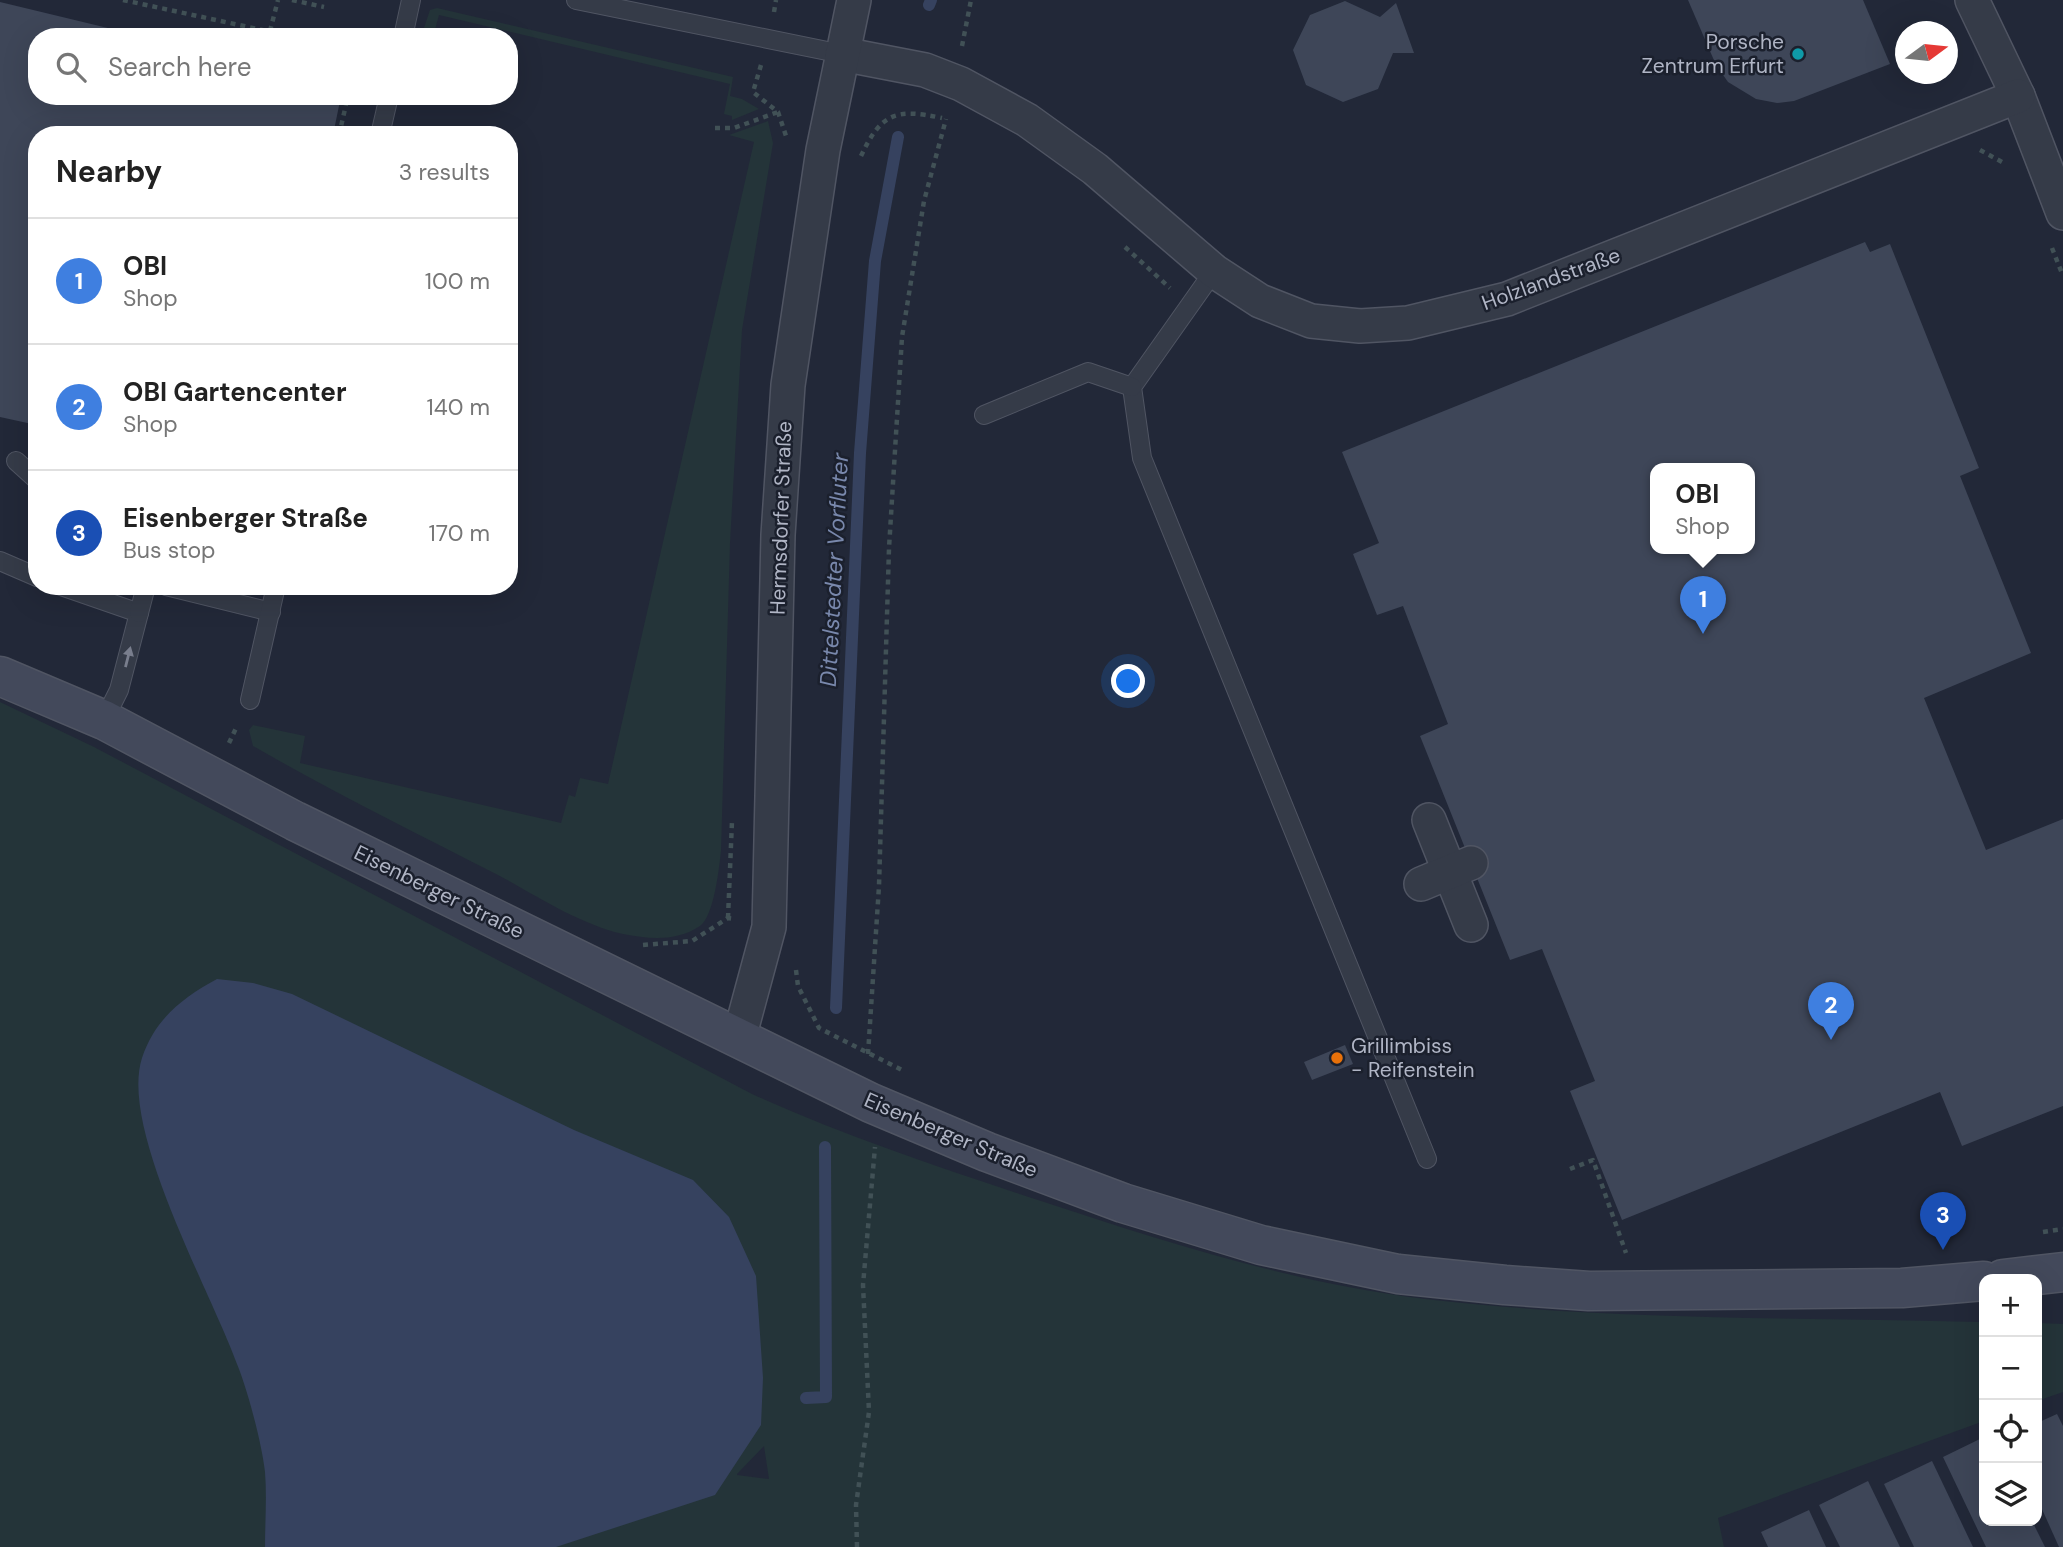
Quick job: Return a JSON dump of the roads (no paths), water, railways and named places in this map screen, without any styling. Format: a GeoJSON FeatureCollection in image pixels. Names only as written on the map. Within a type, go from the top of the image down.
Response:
{"type":"FeatureCollection","features":[{"type":"Feature","properties":{"kind":"street","name":"Hermsdorfer Straße"},"geometry":{"type":"LineString","coordinates":[[739,1038],[769,927],[783,442],[799,295],[823,150],[854,0]]}},
{"type":"Feature","properties":{"kind":"street"},"geometry":{"type":"LineString","coordinates":[[1972,0],[2018,96],[2056,227]]}},
{"type":"Feature","properties":{"kind":"street","name":"Holzlandstraße"},"geometry":{"type":"LineString","coordinates":[[842,54],[925,70],[961,84],[1027,120],[1095,169],[1214,271],[1260,301],[1311,321],[1360,326],[1408,323],[1507,299],[2018,96]]}},
{"type":"Feature","properties":{"kind":"street","name":"Eisenberger Straße"},"geometry":{"type":"LineString","coordinates":[[0,676],[104,720],[295,821],[885,1109],[986,1152],[1123,1203],[1261,1245],[1398,1274],[1589,1291],[1902,1288],[1979,1281]]}},
{"type":"Feature","properties":{"kind":"street"},"geometry":{"type":"LineString","coordinates":[[1429,820],[1447,873],[1471,925]]}},
{"type":"Feature","properties":{"kind":"street"},"geometry":{"type":"LineString","coordinates":[[2042,1274],[2063,1272]]}},
{"type":"Feature","properties":{"kind":"lane"},"geometry":{"type":"LineString","coordinates":[[405,28],[411,0]]}},
{"type":"Feature","properties":{"kind":"lane"},"geometry":{"type":"LineString","coordinates":[[576,0],[842,54]]}},
{"type":"Feature","properties":{"kind":"lane"},"geometry":{"type":"LineString","coordinates":[[382,126],[387,105]]}},
{"type":"Feature","properties":{"kind":"lane"},"geometry":{"type":"LineString","coordinates":[[1214,271],[1132,387],[1142,458],[1427,1159]]}},
{"type":"Feature","properties":{"kind":"lane"},"geometry":{"type":"LineString","coordinates":[[984,415],[1088,372],[1132,387]]}},
{"type":"Feature","properties":{"kind":"lane"},"geometry":{"type":"LineString","coordinates":[[16,461],[28,472]]}},
{"type":"Feature","properties":{"kind":"lane"},"geometry":{"type":"LineString","coordinates":[[0,561],[28,573]]}},
{"type":"Feature","properties":{"kind":"lane"},"geometry":{"type":"LineString","coordinates":[[87,595],[139,613]]}},
{"type":"Feature","properties":{"kind":"lane"},"geometry":{"type":"LineString","coordinates":[[104,720],[119,690],[144,595]]}},
{"type":"Feature","properties":{"kind":"lane"},"geometry":{"type":"LineString","coordinates":[[202,595],[271,612]]}},
{"type":"Feature","properties":{"kind":"lane"},"geometry":{"type":"LineString","coordinates":[[250,700],[274,595]]}},
{"type":"Feature","properties":{"kind":"water"},"geometry":{"type":"Polygon","coordinates":[[[217,979],[253,983],[292,994],[574,1130],[693,1180],[729,1217],[756,1276],[763,1378],[761,1425],[715,1495],[556,1547],[265,1547],[265,1472],[250,1403],[225,1333],[189,1254],[155,1167],[143,1126],[138,1089],[142,1058],[154,1032],[181,1002],[217,979]]]}},
{"type":"Feature","properties":{"kind":"waterway","name":"Dittelstedter Vorfluter"},"geometry":{"type":"LineString","coordinates":[[929,5],[931,0]]}},
{"type":"Feature","properties":{"kind":"waterway","name":"Dittelstedter Vorfluter"},"geometry":{"type":"LineString","coordinates":[[836,1008],[860,453],[875,261],[898,137]]}},
{"type":"Feature","properties":{"kind":"waterway","name":"Dittelstedter Vorfluter"},"geometry":{"type":"LineString","coordinates":[[806,1398],[826,1397],[825,1147]]}},
{"type":"Feature","properties":{"kind":"place","name":"Porsche Zentrum Erfurt"},"geometry":{"type":"Point","coordinates":[1798,54]}},
{"type":"Feature","properties":{"kind":"place","name":"OBI"},"geometry":{"type":"Point","coordinates":[1703,634]}},
{"type":"Feature","properties":{"kind":"place","name":"OBI Gartencenter"},"geometry":{"type":"Point","coordinates":[1831,1040]}},
{"type":"Feature","properties":{"kind":"place","name":"Grillimbiss - Reifenstein"},"geometry":{"type":"Point","coordinates":[1337,1058]}},
{"type":"Feature","properties":{"kind":"place","name":"Eisenberger Straße"},"geometry":{"type":"Point","coordinates":[1943,1250]}}]}
